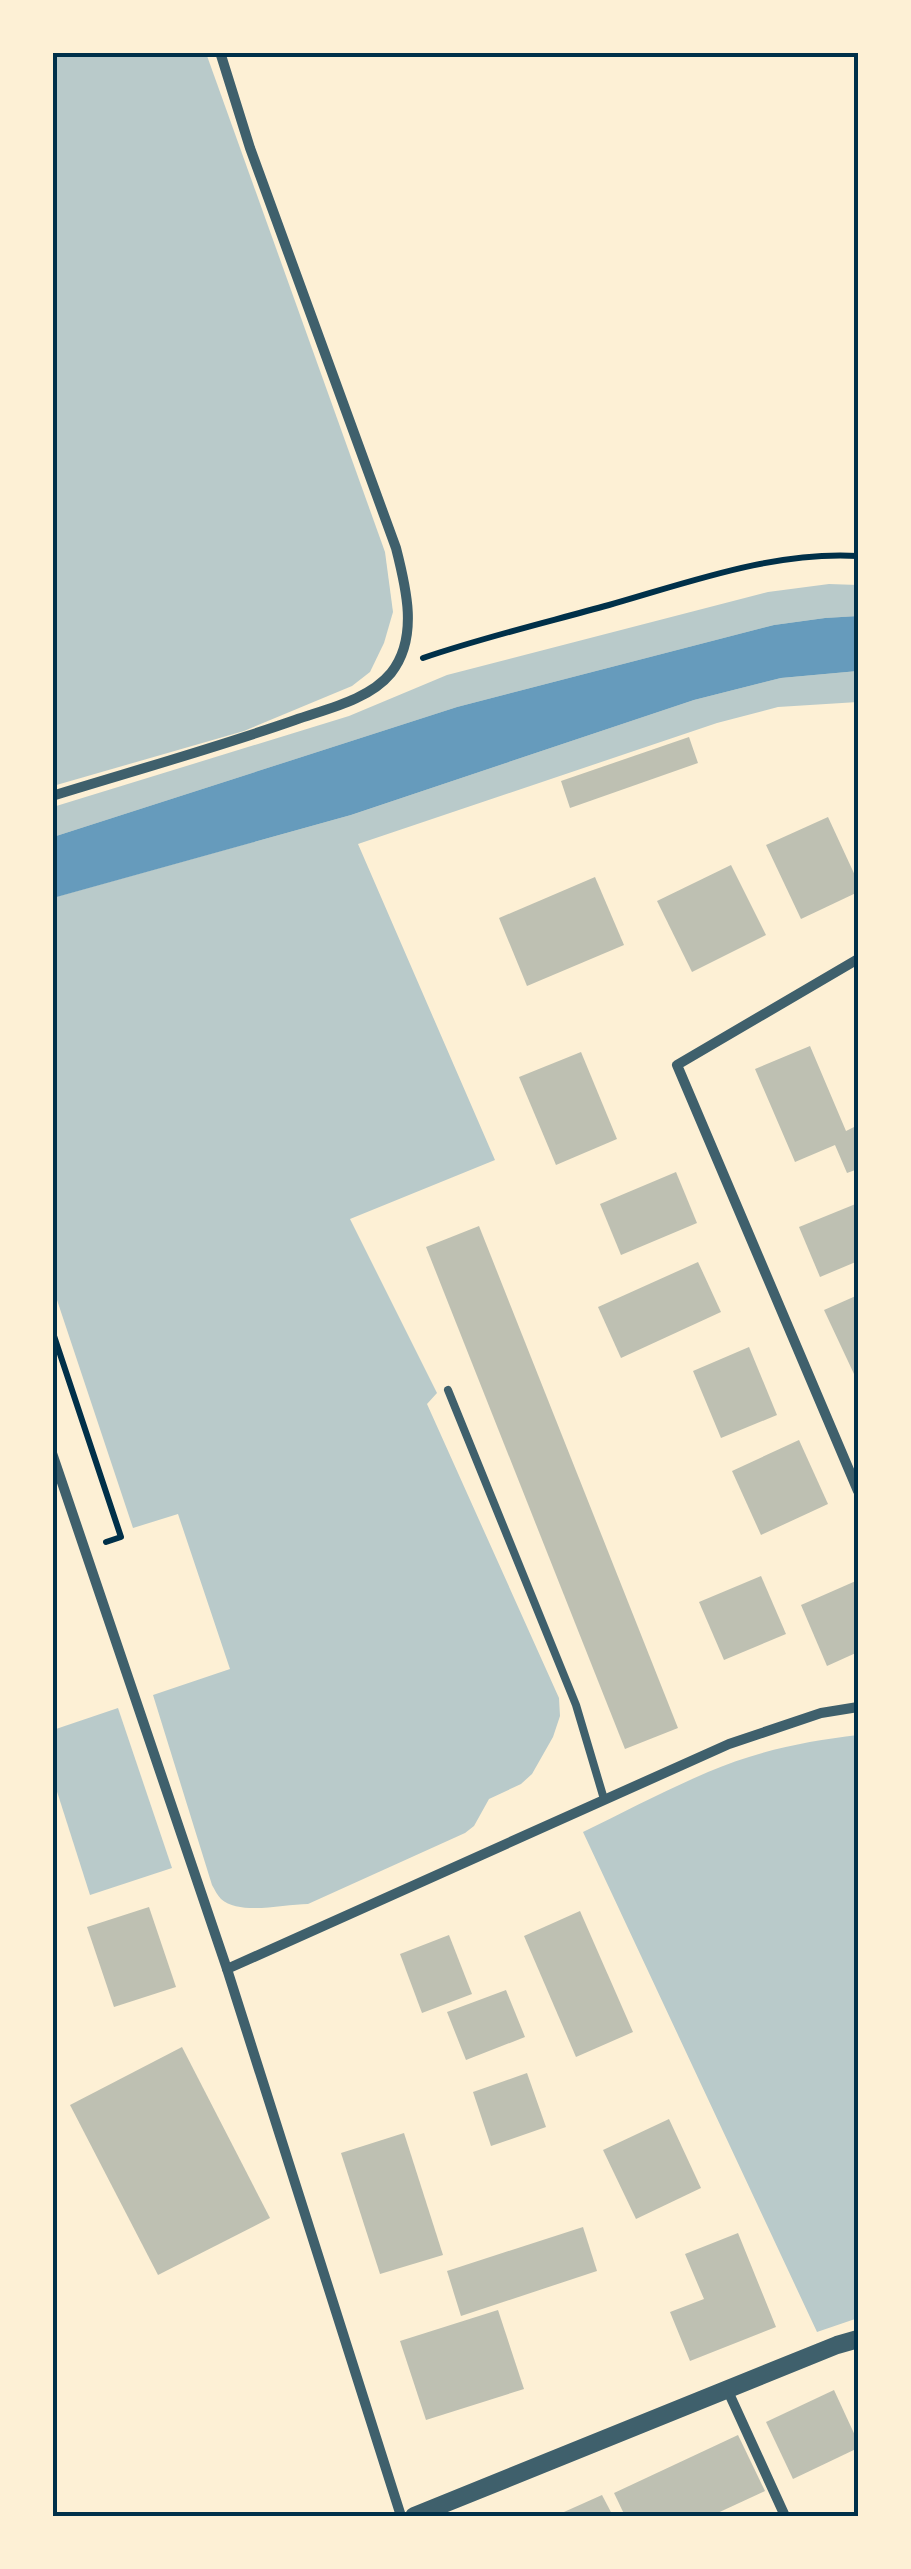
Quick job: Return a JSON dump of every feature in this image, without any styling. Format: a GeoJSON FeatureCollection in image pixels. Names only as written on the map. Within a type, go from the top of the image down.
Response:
{"type":"FeatureCollection","features":[{"type":"Feature","properties":{"kind":"street"},"geometry":{"type":"LineString","coordinates":[[52,796],[245,737],[350,700],[375,688],[391,673],[404,648],[408,619],[406,585],[396,548],[250,148],[220,52]]}},
{"type":"Feature","properties":{"kind":"street"},"geometry":{"type":"LineString","coordinates":[[858,959],[677,1065],[858,1491]]}},
{"type":"Feature","properties":{"kind":"street"},"geometry":{"type":"LineString","coordinates":[[52,1453],[227,1969],[401,2516]]}},
{"type":"Feature","properties":{"kind":"street"},"geometry":{"type":"LineString","coordinates":[[227,1969],[729,1744],[822,1713],[858,1707]]}},
{"type":"Feature","properties":{"kind":"street"},"geometry":{"type":"LineString","coordinates":[[414,2516],[858,2339]]}},
{"type":"Feature","properties":{"kind":"street"},"geometry":{"type":"LineString","coordinates":[[727,2389],[785,2516]]}},
{"type":"Feature","properties":{"kind":"lane"},"geometry":{"type":"LineString","coordinates":[[448,1390],[576,1706],[604,1799]]}},
{"type":"Feature","properties":{"kind":"path"},"geometry":{"type":"LineString","coordinates":[[391,673],[442,652],[727,572],[777,560],[830,554],[858,556]]}},
{"type":"Feature","properties":{"kind":"path"},"geometry":{"type":"LineString","coordinates":[[52,1330],[121,1537],[85,1550]]}},
{"type":"Feature","properties":{"kind":"shaded area"},"geometry":{"type":"Polygon","coordinates":[[[53,52],[206,53],[385,552],[393,612],[370,672],[352,686],[244,731],[53,786],[53,52]]]}},
{"type":"Feature","properties":{"kind":"shaded area"},"geometry":{"type":"Polygon","coordinates":[[[829,584],[858,585],[858,616],[774,625],[457,707],[53,837],[53,807],[349,716],[447,675],[768,592],[829,584]]]}},
{"type":"Feature","properties":{"kind":"shaded area"},"geometry":{"type":"Polygon","coordinates":[[[858,671],[858,702],[778,707],[717,723],[358,844],[495,1160],[350,1219],[437,1393],[427,1404],[559,1698],[560,1716],[532,1774],[521,1784],[489,1799],[474,1826],[465,1833],[308,1904],[251,1908],[229,1904],[212,1885],[153,1695],[230,1669],[178,1514],[133,1528],[53,1288],[52,898],[351,815],[694,700],[781,678],[858,671]]]}},
{"type":"Feature","properties":{"kind":"shaded area"},"geometry":{"type":"Polygon","coordinates":[[[118,1708],[172,1868],[90,1895],[53,1779],[53,1730],[118,1708]]]}},
{"type":"Feature","properties":{"kind":"shaded area"},"geometry":{"type":"Polygon","coordinates":[[[858,1735],[858,2318],[817,2332],[583,1832],[745,1758],[858,1735]]]}},
{"type":"Feature","properties":{"kind":"water"},"geometry":{"type":"Polygon","coordinates":[[[858,616],[858,671],[781,678],[694,700],[351,815],[53,898],[53,837],[457,707],[774,625],[858,616]]]}},
{"type":"Feature","properties":{"kind":"building"},"geometry":{"type":"Polygon","coordinates":[[[689,737],[698,763],[570,808],[561,781],[689,737]]]}},
{"type":"Feature","properties":{"kind":"building"},"geometry":{"type":"Polygon","coordinates":[[[828,817],[858,882],[858,892],[801,919],[766,845],[828,817]]]}},
{"type":"Feature","properties":{"kind":"building"},"geometry":{"type":"Polygon","coordinates":[[[731,865],[766,935],[692,972],[657,901],[731,865]]]}},
{"type":"Feature","properties":{"kind":"building"},"geometry":{"type":"Polygon","coordinates":[[[595,877],[624,945],[527,986],[499,918],[595,877]]]}},
{"type":"Feature","properties":{"kind":"building"},"geometry":{"type":"Polygon","coordinates":[[[810,1046],[846,1131],[858,1125],[858,1169],[847,1173],[835,1145],[795,1162],[755,1069],[810,1046]]]}},
{"type":"Feature","properties":{"kind":"building"},"geometry":{"type":"Polygon","coordinates":[[[581,1052],[617,1139],[556,1165],[519,1077],[581,1052]]]}},
{"type":"Feature","properties":{"kind":"building"},"geometry":{"type":"Polygon","coordinates":[[[676,1172],[697,1223],[621,1255],[600,1204],[676,1172]]]}},
{"type":"Feature","properties":{"kind":"building"},"geometry":{"type":"Polygon","coordinates":[[[858,1203],[858,1261],[820,1277],[799,1227],[858,1203]]]}},
{"type":"Feature","properties":{"kind":"building"},"geometry":{"type":"Polygon","coordinates":[[[479,1226],[678,1728],[625,1749],[426,1247],[479,1226]]]}},
{"type":"Feature","properties":{"kind":"building"},"geometry":{"type":"Polygon","coordinates":[[[698,1262],[721,1312],[621,1358],[598,1307],[698,1262]]]}},
{"type":"Feature","properties":{"kind":"building"},"geometry":{"type":"Polygon","coordinates":[[[858,1295],[858,1372],[854,1374],[824,1310],[858,1295]]]}},
{"type":"Feature","properties":{"kind":"building"},"geometry":{"type":"Polygon","coordinates":[[[749,1347],[777,1415],[721,1438],[693,1371],[749,1347]]]}},
{"type":"Feature","properties":{"kind":"building"},"geometry":{"type":"Polygon","coordinates":[[[799,1440],[828,1504],[761,1535],[732,1471],[799,1440]]]}},
{"type":"Feature","properties":{"kind":"building"},"geometry":{"type":"Polygon","coordinates":[[[761,1576],[786,1634],[724,1660],[699,1602],[761,1576]]]}},
{"type":"Feature","properties":{"kind":"building"},"geometry":{"type":"Polygon","coordinates":[[[858,1580],[858,1652],[827,1666],[801,1605],[858,1580]]]}},
{"type":"Feature","properties":{"kind":"building"},"geometry":{"type":"Polygon","coordinates":[[[149,1907],[176,1987],[114,2007],[87,1927],[149,1907]]]}},
{"type":"Feature","properties":{"kind":"building"},"geometry":{"type":"Polygon","coordinates":[[[580,1911],[633,2032],[576,2057],[524,1936],[580,1911]]]}},
{"type":"Feature","properties":{"kind":"building"},"geometry":{"type":"Polygon","coordinates":[[[449,1935],[472,1994],[422,2013],[400,1954],[449,1935]]]}},
{"type":"Feature","properties":{"kind":"building"},"geometry":{"type":"Polygon","coordinates":[[[506,1990],[525,2037],[466,2060],[447,2012],[506,1990]]]}},
{"type":"Feature","properties":{"kind":"building"},"geometry":{"type":"Polygon","coordinates":[[[182,2047],[270,2218],[158,2275],[70,2105],[182,2047]]]}},
{"type":"Feature","properties":{"kind":"building"},"geometry":{"type":"Polygon","coordinates":[[[527,2073],[546,2127],[491,2146],[473,2092],[527,2073]]]}},
{"type":"Feature","properties":{"kind":"building"},"geometry":{"type":"Polygon","coordinates":[[[669,2119],[701,2188],[636,2219],[603,2150],[669,2119]]]}},
{"type":"Feature","properties":{"kind":"building"},"geometry":{"type":"Polygon","coordinates":[[[404,2133],[443,2255],[380,2274],[341,2153],[404,2133]]]}},
{"type":"Feature","properties":{"kind":"building"},"geometry":{"type":"Polygon","coordinates":[[[583,2227],[597,2271],[461,2316],[447,2271],[583,2227]]]}},
{"type":"Feature","properties":{"kind":"building"},"geometry":{"type":"Polygon","coordinates":[[[738,2233],[776,2327],[690,2361],[670,2312],[704,2299],[685,2254],[738,2233]]]}},
{"type":"Feature","properties":{"kind":"building"},"geometry":{"type":"Polygon","coordinates":[[[498,2310],[524,2389],[426,2420],[400,2341],[498,2310]]]}},
{"type":"Feature","properties":{"kind":"building"},"geometry":{"type":"Polygon","coordinates":[[[834,2390],[858,2448],[793,2479],[766,2422],[834,2390]]]}},
{"type":"Feature","properties":{"kind":"building"},"geometry":{"type":"Polygon","coordinates":[[[738,2435],[765,2491],[711,2516],[625,2516],[614,2493],[738,2435]]]}},
{"type":"Feature","properties":{"kind":"building"},"geometry":{"type":"Polygon","coordinates":[[[602,2495],[613,2516],[555,2516],[602,2495]]]}}]}
